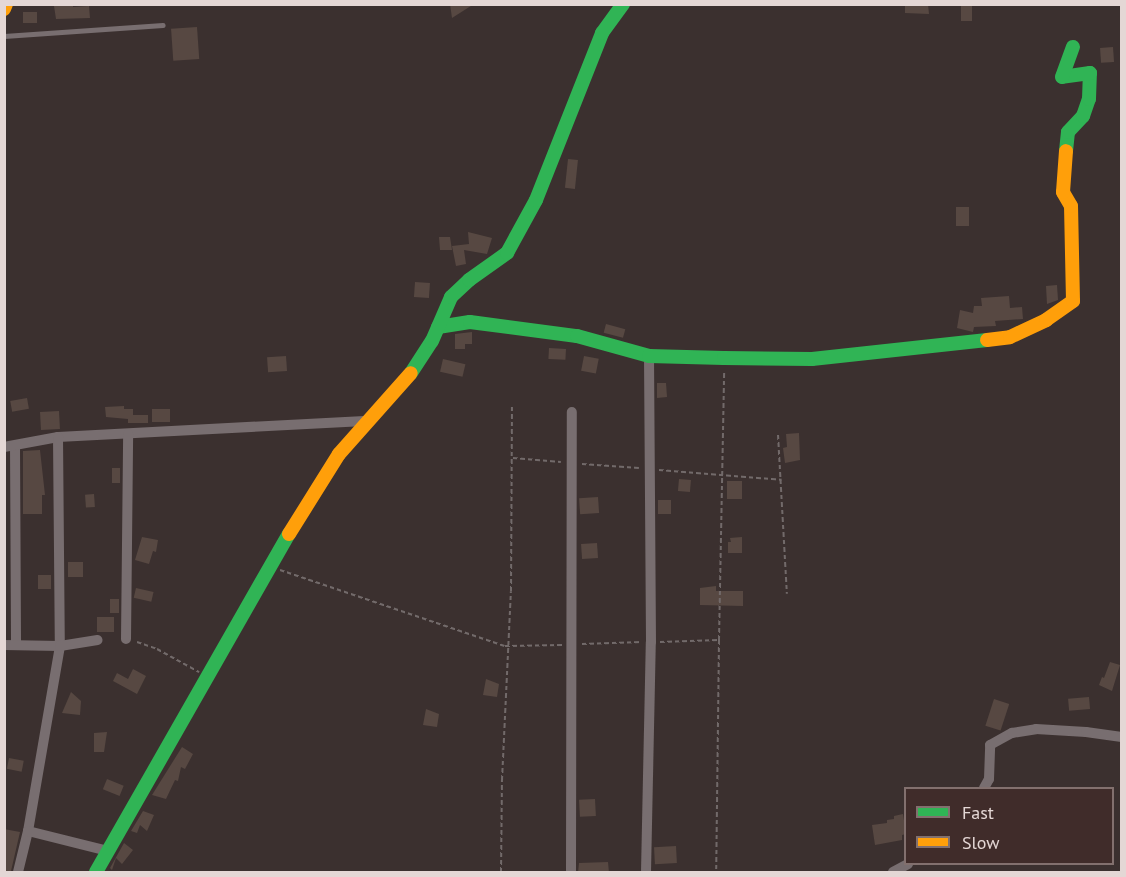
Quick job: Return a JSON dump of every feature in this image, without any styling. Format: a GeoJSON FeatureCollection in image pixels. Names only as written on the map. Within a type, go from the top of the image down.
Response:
{"type":"FeatureCollection","features":[{"type":"Feature","properties":{"kind":"street"},"geometry":{"type":"LineString","coordinates":[[4,9],[6,4]]}},
{"type":"Feature","properties":{"kind":"street"},"geometry":{"type":"LineString","coordinates":[[96,873],[209,678],[269,566],[339,454],[365,421],[415,368],[438,327],[451,297],[469,280],[507,253],[536,200],[602,33],[623,4]]}},
{"type":"Feature","properties":{"kind":"street"},"geometry":{"type":"LineString","coordinates":[[438,327],[470,322],[577,336],[649,356],[724,358],[812,358],[901,351],[1010,337],[1046,320],[1073,301],[1071,206],[1063,192],[1068,132],[1083,116],[1089,99],[1090,74],[1062,77],[1073,46]]}},
{"type":"Feature","properties":{"kind":"street"},"geometry":{"type":"LineString","coordinates":[[646,873],[651,642],[649,356]]}},
{"type":"Feature","properties":{"kind":"street"},"geometry":{"type":"LineString","coordinates":[[571,873],[572,412]]}},
{"type":"Feature","properties":{"kind":"street"},"geometry":{"type":"LineString","coordinates":[[98,640],[60,646],[10,645],[10,446],[58,437],[365,421]]}},
{"type":"Feature","properties":{"kind":"street"},"geometry":{"type":"LineString","coordinates":[[126,639],[128,434]]}},
{"type":"Feature","properties":{"kind":"street"},"geometry":{"type":"LineString","coordinates":[[18,873],[28,831],[60,646],[58,437]]}},
{"type":"Feature","properties":{"kind":"street"},"geometry":{"type":"LineString","coordinates":[[985,787],[989,780],[990,745],[1012,733],[1036,729],[1122,737]]}},
{"type":"Feature","properties":{"kind":"street"},"geometry":{"type":"LineString","coordinates":[[28,831],[108,851]]}},
{"type":"Feature","properties":{"kind":"street"},"geometry":{"type":"LineString","coordinates":[[893,873],[906,865]]}},
{"type":"Feature","properties":{"kind":"lane"},"geometry":{"type":"LineString","coordinates":[[4,36],[163,25]]}},
{"type":"Feature","properties":{"kind":"path"},"geometry":{"type":"LineString","coordinates":[[719,640],[724,358]]}},
{"type":"Feature","properties":{"kind":"path"},"geometry":{"type":"LineString","coordinates":[[501,873],[502,780],[512,581],[512,407]]}},
{"type":"Feature","properties":{"kind":"path"},"geometry":{"type":"LineString","coordinates":[[778,435],[787,594]]}},
{"type":"Feature","properties":{"kind":"path"},"geometry":{"type":"LineString","coordinates":[[126,639],[157,649],[209,678]]}},
{"type":"Feature","properties":{"kind":"building"},"geometry":{"type":"Polygon","coordinates":[[[73,4],[73,7],[89,6],[90,18],[56,19],[54,6],[73,4]]]}},
{"type":"Feature","properties":{"kind":"building"},"geometry":{"type":"Polygon","coordinates":[[[450,4],[474,4],[452,18],[450,4]]]}},
{"type":"Feature","properties":{"kind":"building"},"geometry":{"type":"Polygon","coordinates":[[[905,4],[928,4],[929,14],[905,13],[905,4]]]}},
{"type":"Feature","properties":{"kind":"building"},"geometry":{"type":"Polygon","coordinates":[[[961,4],[972,4],[972,21],[961,21],[961,4]]]}},
{"type":"Feature","properties":{"kind":"building"},"geometry":{"type":"Polygon","coordinates":[[[23,12],[37,12],[37,23],[23,23],[23,12]]]}},
{"type":"Feature","properties":{"kind":"building"},"geometry":{"type":"Polygon","coordinates":[[[197,27],[199,59],[173,61],[171,29],[197,27]]]}},
{"type":"Feature","properties":{"kind":"building"},"geometry":{"type":"Polygon","coordinates":[[[1113,47],[1114,62],[1101,63],[1100,48],[1113,47]]]}},
{"type":"Feature","properties":{"kind":"building"},"geometry":{"type":"Polygon","coordinates":[[[568,159],[578,160],[575,189],[565,188],[568,159]]]}},
{"type":"Feature","properties":{"kind":"building"},"geometry":{"type":"Polygon","coordinates":[[[956,207],[969,207],[969,226],[956,226],[956,207]]]}},
{"type":"Feature","properties":{"kind":"building"},"geometry":{"type":"Polygon","coordinates":[[[468,232],[492,238],[487,254],[464,250],[466,264],[456,266],[452,246],[469,244],[468,232]]]}},
{"type":"Feature","properties":{"kind":"building"},"geometry":{"type":"Polygon","coordinates":[[[439,237],[450,237],[452,250],[440,250],[439,237]]]}},
{"type":"Feature","properties":{"kind":"building"},"geometry":{"type":"Polygon","coordinates":[[[415,282],[430,283],[429,298],[414,297],[415,282]]]}},
{"type":"Feature","properties":{"kind":"building"},"geometry":{"type":"Polygon","coordinates":[[[1057,285],[1058,300],[1047,304],[1046,286],[1057,285]]]}},
{"type":"Feature","properties":{"kind":"building"},"geometry":{"type":"Polygon","coordinates":[[[1009,296],[1010,308],[1022,307],[1023,319],[995,321],[996,326],[974,327],[973,332],[957,328],[960,310],[973,313],[974,306],[982,306],[981,298],[1009,296]]]}},
{"type":"Feature","properties":{"kind":"building"},"geometry":{"type":"Polygon","coordinates":[[[606,324],[625,329],[623,338],[604,333],[606,324]]]}},
{"type":"Feature","properties":{"kind":"building"},"geometry":{"type":"Polygon","coordinates":[[[472,332],[472,344],[465,344],[465,349],[455,349],[455,334],[472,332]]]}},
{"type":"Feature","properties":{"kind":"building"},"geometry":{"type":"Polygon","coordinates":[[[549,348],[566,349],[565,360],[548,359],[549,348]]]}},
{"type":"Feature","properties":{"kind":"building"},"geometry":{"type":"Polygon","coordinates":[[[286,356],[287,371],[268,372],[267,357],[286,356]]]}},
{"type":"Feature","properties":{"kind":"building"},"geometry":{"type":"Polygon","coordinates":[[[584,356],[599,359],[596,374],[581,371],[584,356]]]}},
{"type":"Feature","properties":{"kind":"building"},"geometry":{"type":"Polygon","coordinates":[[[443,359],[465,364],[462,377],[440,372],[443,359]]]}},
{"type":"Feature","properties":{"kind":"building"},"geometry":{"type":"Polygon","coordinates":[[[657,383],[666,383],[667,397],[657,398],[657,383]]]}},
{"type":"Feature","properties":{"kind":"building"},"geometry":{"type":"Polygon","coordinates":[[[27,398],[29,409],[12,412],[10,401],[27,398]]]}},
{"type":"Feature","properties":{"kind":"building"},"geometry":{"type":"Polygon","coordinates":[[[124,406],[124,409],[133,409],[133,415],[148,415],[148,423],[128,423],[128,419],[106,417],[105,407],[124,406]]]}},
{"type":"Feature","properties":{"kind":"building"},"geometry":{"type":"Polygon","coordinates":[[[152,409],[170,409],[170,422],[152,422],[152,409]]]}},
{"type":"Feature","properties":{"kind":"building"},"geometry":{"type":"Polygon","coordinates":[[[59,411],[60,429],[41,430],[40,412],[59,411]]]}},
{"type":"Feature","properties":{"kind":"building"},"geometry":{"type":"Polygon","coordinates":[[[799,433],[800,460],[785,463],[783,448],[787,447],[786,434],[799,433]]]}},
{"type":"Feature","properties":{"kind":"building"},"geometry":{"type":"Polygon","coordinates":[[[40,450],[45,495],[42,495],[42,514],[23,514],[23,451],[40,450]]]}},
{"type":"Feature","properties":{"kind":"building"},"geometry":{"type":"Polygon","coordinates":[[[112,468],[120,468],[120,483],[112,483],[112,468]]]}},
{"type":"Feature","properties":{"kind":"building"},"geometry":{"type":"Polygon","coordinates":[[[679,479],[691,480],[690,492],[678,491],[679,479]]]}},
{"type":"Feature","properties":{"kind":"building"},"geometry":{"type":"Polygon","coordinates":[[[727,481],[742,481],[742,499],[727,499],[727,481]]]}},
{"type":"Feature","properties":{"kind":"building"},"geometry":{"type":"Polygon","coordinates":[[[94,494],[95,507],[86,508],[85,495],[94,494]]]}},
{"type":"Feature","properties":{"kind":"building"},"geometry":{"type":"Polygon","coordinates":[[[598,497],[599,513],[580,514],[579,498],[598,497]]]}},
{"type":"Feature","properties":{"kind":"building"},"geometry":{"type":"Polygon","coordinates":[[[658,500],[671,500],[671,514],[658,514],[658,500]]]}},
{"type":"Feature","properties":{"kind":"building"},"geometry":{"type":"Polygon","coordinates":[[[142,537],[158,540],[156,552],[153,551],[149,564],[135,560],[142,537]]]}},
{"type":"Feature","properties":{"kind":"building"},"geometry":{"type":"Polygon","coordinates":[[[742,537],[742,553],[728,553],[730,538],[742,537]]]}},
{"type":"Feature","properties":{"kind":"building"},"geometry":{"type":"Polygon","coordinates":[[[597,543],[598,558],[582,559],[581,544],[597,543]]]}},
{"type":"Feature","properties":{"kind":"building"},"geometry":{"type":"Polygon","coordinates":[[[68,562],[83,562],[83,577],[68,577],[68,562]]]}},
{"type":"Feature","properties":{"kind":"building"},"geometry":{"type":"Polygon","coordinates":[[[38,575],[51,575],[51,589],[38,589],[38,575]]]}},
{"type":"Feature","properties":{"kind":"building"},"geometry":{"type":"Polygon","coordinates":[[[716,586],[716,591],[743,591],[743,606],[700,605],[700,588],[716,586]]]}},
{"type":"Feature","properties":{"kind":"building"},"geometry":{"type":"Polygon","coordinates":[[[136,588],[154,592],[151,602],[134,598],[136,588]]]}},
{"type":"Feature","properties":{"kind":"building"},"geometry":{"type":"Polygon","coordinates":[[[110,599],[119,599],[119,613],[110,613],[110,599]]]}},
{"type":"Feature","properties":{"kind":"building"},"geometry":{"type":"Polygon","coordinates":[[[97,617],[114,617],[114,632],[97,632],[97,617]]]}},
{"type":"Feature","properties":{"kind":"building"},"geometry":{"type":"Polygon","coordinates":[[[1110,662],[1120,665],[1112,691],[1099,685],[1110,662]]]}},
{"type":"Feature","properties":{"kind":"building"},"geometry":{"type":"Polygon","coordinates":[[[133,669],[146,676],[137,694],[113,681],[117,673],[128,679],[133,669]]]}},
{"type":"Feature","properties":{"kind":"building"},"geometry":{"type":"Polygon","coordinates":[[[486,679],[499,684],[497,697],[483,695],[486,679]]]}},
{"type":"Feature","properties":{"kind":"building"},"geometry":{"type":"Polygon","coordinates":[[[71,692],[81,701],[80,715],[62,713],[71,692]]]}},
{"type":"Feature","properties":{"kind":"building"},"geometry":{"type":"Polygon","coordinates":[[[1089,697],[1090,709],[1069,711],[1068,699],[1089,697]]]}},
{"type":"Feature","properties":{"kind":"building"},"geometry":{"type":"Polygon","coordinates":[[[994,699],[1009,704],[1001,731],[985,726],[994,699]]]}},
{"type":"Feature","properties":{"kind":"building"},"geometry":{"type":"Polygon","coordinates":[[[426,709],[439,714],[437,727],[423,725],[426,709]]]}},
{"type":"Feature","properties":{"kind":"building"},"geometry":{"type":"Polygon","coordinates":[[[107,732],[104,752],[94,752],[94,733],[107,732]]]}},
{"type":"Feature","properties":{"kind":"building"},"geometry":{"type":"Polygon","coordinates":[[[182,747],[193,754],[185,769],[181,767],[178,781],[175,780],[166,799],[152,795],[182,747]]]}},
{"type":"Feature","properties":{"kind":"building"},"geometry":{"type":"Polygon","coordinates":[[[9,758],[24,761],[22,772],[7,769],[9,758]]]}},
{"type":"Feature","properties":{"kind":"building"},"geometry":{"type":"Polygon","coordinates":[[[107,779],[124,786],[120,796],[103,789],[107,779]]]}},
{"type":"Feature","properties":{"kind":"building"},"geometry":{"type":"Polygon","coordinates":[[[595,799],[596,816],[580,817],[579,800],[595,799]]]}},
{"type":"Feature","properties":{"kind":"building"},"geometry":{"type":"Polygon","coordinates":[[[143,811],[154,815],[147,831],[140,825],[137,833],[131,831],[143,811]]]}},
{"type":"Feature","properties":{"kind":"building"},"geometry":{"type":"Polygon","coordinates":[[[903,814],[902,840],[875,845],[872,825],[887,823],[887,820],[894,819],[894,816],[903,814]]]}},
{"type":"Feature","properties":{"kind":"building"},"geometry":{"type":"Polygon","coordinates":[[[4,829],[20,832],[11,871],[4,871],[4,829]]]}},
{"type":"Feature","properties":{"kind":"building"},"geometry":{"type":"Polygon","coordinates":[[[124,843],[133,850],[122,864],[116,858],[112,870],[110,868],[124,843]]]}},
{"type":"Feature","properties":{"kind":"building"},"geometry":{"type":"Polygon","coordinates":[[[676,846],[677,863],[655,864],[654,847],[676,846]]]}},
{"type":"Feature","properties":{"kind":"building"},"geometry":{"type":"Polygon","coordinates":[[[608,862],[609,873],[578,873],[579,863],[608,862]]]}},
{"type":"Feature","properties":{"kind":"traffic: fast"},"geometry":{"type":"LineString","coordinates":[[411,373],[432,341],[451,297],[469,280],[507,253],[536,200],[602,33],[623,4]]}},
{"type":"Feature","properties":{"kind":"traffic: fast"},"geometry":{"type":"LineString","coordinates":[[1066,151],[1068,132],[1083,116],[1089,99],[1090,73],[1062,77],[1073,47]]}},
{"type":"Feature","properties":{"kind":"traffic: fast"},"geometry":{"type":"LineString","coordinates":[[438,327],[470,322],[577,336],[649,356],[724,358],[812,359],[987,340]]}},
{"type":"Feature","properties":{"kind":"traffic: fast"},"geometry":{"type":"LineString","coordinates":[[96,872],[289,534]]}},
{"type":"Feature","properties":{"kind":"traffic: slow"},"geometry":{"type":"LineString","coordinates":[[4,9],[6,4]]}},
{"type":"Feature","properties":{"kind":"traffic: slow"},"geometry":{"type":"LineString","coordinates":[[987,340],[1010,337],[1046,320],[1073,301],[1071,206],[1063,192],[1066,151]]}},
{"type":"Feature","properties":{"kind":"traffic: slow"},"geometry":{"type":"LineString","coordinates":[[289,534],[339,454],[411,373]]}}]}
